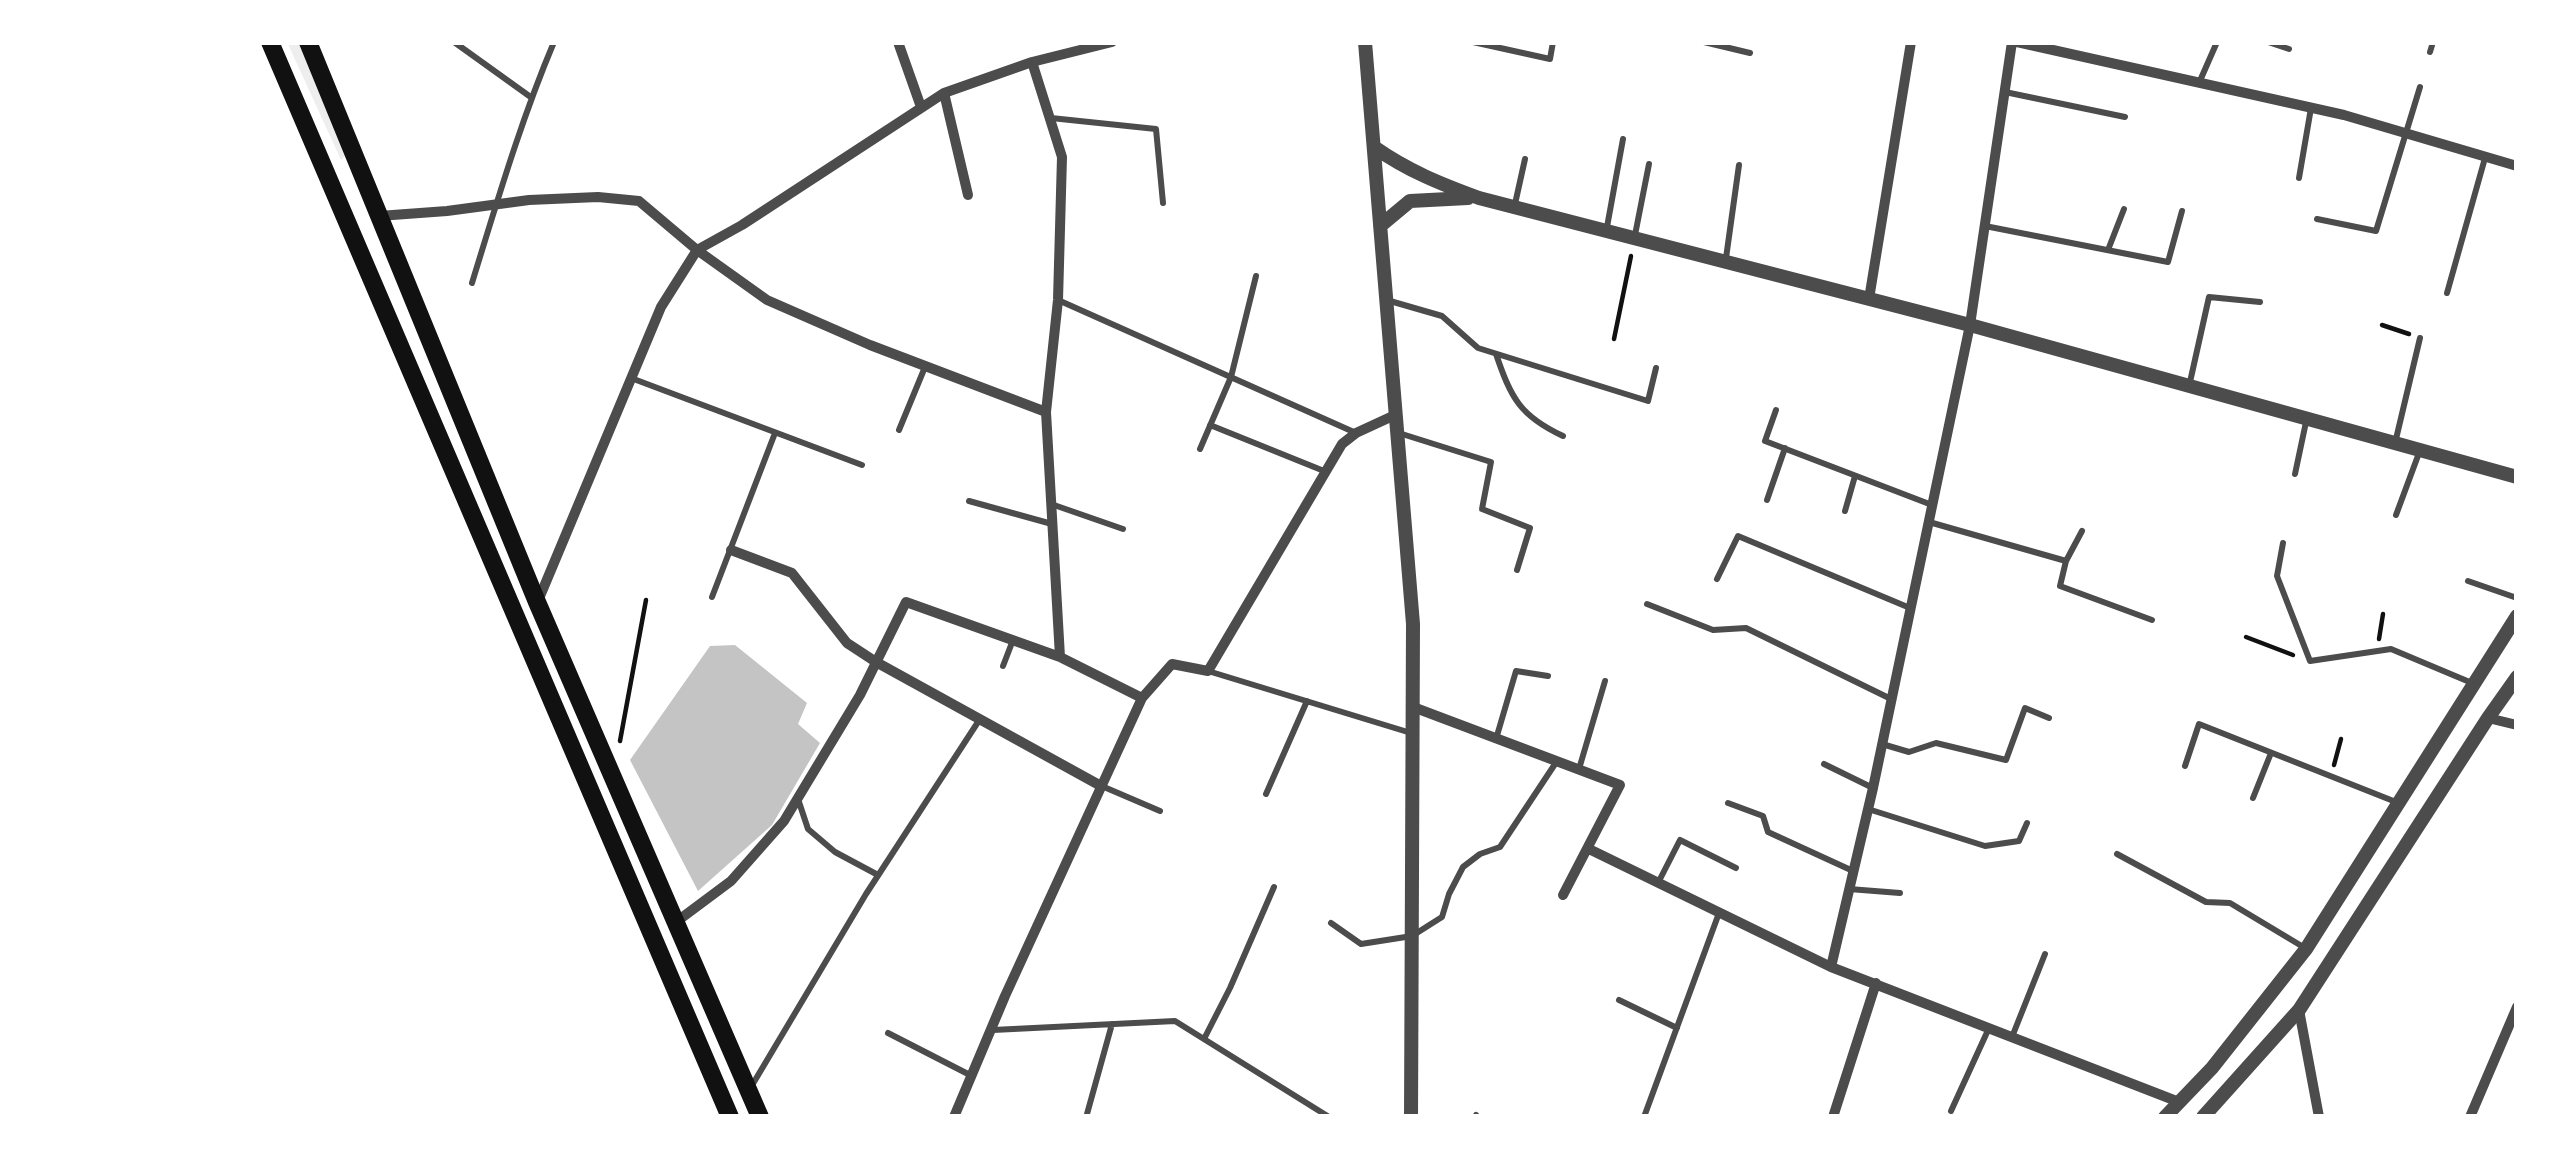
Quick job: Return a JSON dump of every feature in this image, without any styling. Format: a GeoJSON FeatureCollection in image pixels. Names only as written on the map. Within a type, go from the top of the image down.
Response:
{"type":"FeatureCollection","features":[{"type":"Feature","properties":{"kind":"main road"},"geometry":{"type":"LineString","coordinates":[[270,42],[730,1117]]}},
{"type":"Feature","properties":{"kind":"main road"},"geometry":{"type":"LineString","coordinates":[[308,42],[537,602],[760,1117]]}},
{"type":"Feature","properties":{"kind":"street"},"geometry":{"type":"LineString","coordinates":[[898,42],[921,107]]}},
{"type":"Feature","properties":{"kind":"street"},"geometry":{"type":"LineString","coordinates":[[537,602],[661,307],[697,250],[742,226],[944,92],[1032,62],[1112,42]]}},
{"type":"Feature","properties":{"kind":"street"},"geometry":{"type":"LineString","coordinates":[[1365,42],[1413,624],[1411,1117]]}},
{"type":"Feature","properties":{"kind":"street"},"geometry":{"type":"LineString","coordinates":[[1869,299],[1911,42]]}},
{"type":"Feature","properties":{"kind":"street"},"geometry":{"type":"LineString","coordinates":[[1832,967],[1970,325],[2014,42],[2311,108],[2517,166]]}},
{"type":"Feature","properties":{"kind":"street"},"geometry":{"type":"LineString","coordinates":[[1032,62],[1062,157],[1058,300],[1046,412],[1060,657]]}},
{"type":"Feature","properties":{"kind":"street"},"geometry":{"type":"LineString","coordinates":[[944,92],[968,195]]}},
{"type":"Feature","properties":{"kind":"street"},"geometry":{"type":"LineString","coordinates":[[1374,147],[1403,168],[1479,198],[1970,325],[2517,477]]}},
{"type":"Feature","properties":{"kind":"street"},"geometry":{"type":"LineString","coordinates":[[379,216],[598,196],[638,201],[766,300],[1046,412]]}},
{"type":"Feature","properties":{"kind":"street"},"geometry":{"type":"LineString","coordinates":[[1381,226],[1410,201],[1479,198]]}},
{"type":"Feature","properties":{"kind":"street"},"geometry":{"type":"LineString","coordinates":[[954,1117],[1142,698],[1172,664],[1208,671],[1342,444],[1395,415]]}},
{"type":"Feature","properties":{"kind":"street"},"geometry":{"type":"LineString","coordinates":[[731,550],[792,573],[847,644],[1101,786]]}},
{"type":"Feature","properties":{"kind":"street"},"geometry":{"type":"LineString","coordinates":[[676,922],[731,881],[784,821],[860,695],[906,602],[1060,657],[1142,698]]}},
{"type":"Feature","properties":{"kind":"street"},"geometry":{"type":"LineString","coordinates":[[2165,1117],[2212,1068],[2306,949],[2517,616]]}},
{"type":"Feature","properties":{"kind":"street"},"geometry":{"type":"LineString","coordinates":[[2203,1117],[2299,1010],[2517,677]]}},
{"type":"Feature","properties":{"kind":"street"},"geometry":{"type":"LineString","coordinates":[[1412,707],[1620,785],[1564,896]]}},
{"type":"Feature","properties":{"kind":"street"},"geometry":{"type":"LineString","coordinates":[[2488,718],[2517,725]]}},
{"type":"Feature","properties":{"kind":"street"},"geometry":{"type":"LineString","coordinates":[[1589,849],[1832,967],[2179,1102]]}},
{"type":"Feature","properties":{"kind":"street"},"geometry":{"type":"LineString","coordinates":[[1834,1117],[1876,983]]}},
{"type":"Feature","properties":{"kind":"street"},"geometry":{"type":"LineString","coordinates":[[2470,1117],[2517,1007]]}},
{"type":"Feature","properties":{"kind":"street"},"geometry":{"type":"LineString","coordinates":[[2299,1010],[2319,1117]]}},
{"type":"Feature","properties":{"kind":"lane"},"geometry":{"type":"LineString","coordinates":[[454,42],[532,98]]}},
{"type":"Feature","properties":{"kind":"lane"},"geometry":{"type":"LineString","coordinates":[[472,283],[554,42]]}},
{"type":"Feature","properties":{"kind":"lane"},"geometry":{"type":"LineString","coordinates":[[1473,42],[1550,59],[1553,42]]}},
{"type":"Feature","properties":{"kind":"lane"},"geometry":{"type":"LineString","coordinates":[[1704,42],[1750,53]]}},
{"type":"Feature","properties":{"kind":"lane"},"geometry":{"type":"LineString","coordinates":[[2199,83],[2217,42]]}},
{"type":"Feature","properties":{"kind":"lane"},"geometry":{"type":"LineString","coordinates":[[2268,42],[2289,49]]}},
{"type":"Feature","properties":{"kind":"lane"},"geometry":{"type":"LineString","coordinates":[[2429,52],[2433,42]]}},
{"type":"Feature","properties":{"kind":"lane"},"geometry":{"type":"LineString","coordinates":[[2317,218],[2376,231],[2420,87]]}},
{"type":"Feature","properties":{"kind":"lane"},"geometry":{"type":"LineString","coordinates":[[2005,92],[2125,117]]}},
{"type":"Feature","properties":{"kind":"lane"},"geometry":{"type":"LineString","coordinates":[[2299,178],[2311,108]]}},
{"type":"Feature","properties":{"kind":"lane"},"geometry":{"type":"LineString","coordinates":[[1051,118],[1156,129],[1163,203]]}},
{"type":"Feature","properties":{"kind":"lane"},"geometry":{"type":"LineString","coordinates":[[1606,231],[1623,139]]}},
{"type":"Feature","properties":{"kind":"lane"},"geometry":{"type":"LineString","coordinates":[[2447,293],[2485,157]]}},
{"type":"Feature","properties":{"kind":"lane"},"geometry":{"type":"LineString","coordinates":[[1514,207],[1525,159]]}},
{"type":"Feature","properties":{"kind":"lane"},"geometry":{"type":"LineString","coordinates":[[1635,238],[1649,164]]}},
{"type":"Feature","properties":{"kind":"lane"},"geometry":{"type":"LineString","coordinates":[[1725,262],[1739,165]]}},
{"type":"Feature","properties":{"kind":"lane"},"geometry":{"type":"LineString","coordinates":[[2108,250],[2125,208]]}},
{"type":"Feature","properties":{"kind":"lane"},"geometry":{"type":"LineString","coordinates":[[1985,226],[2168,262],[2182,211]]}},
{"type":"Feature","properties":{"kind":"lane"},"geometry":{"type":"LineString","coordinates":[[1199,449],[1231,377],[1256,276]]}},
{"type":"Feature","properties":{"kind":"lane"},"geometry":{"type":"LineString","coordinates":[[2189,386],[2209,297],[2260,302]]}},
{"type":"Feature","properties":{"kind":"lane"},"geometry":{"type":"LineString","coordinates":[[1058,300],[1356,433]]}},
{"type":"Feature","properties":{"kind":"lane"},"geometry":{"type":"LineString","coordinates":[[1386,300],[1442,316],[1478,348],[1648,401],[1656,368]]}},
{"type":"Feature","properties":{"kind":"lane"},"geometry":{"type":"LineString","coordinates":[[2395,443],[2420,338]]}},
{"type":"Feature","properties":{"kind":"lane"},"geometry":{"type":"LineString","coordinates":[[1496,354],[1522,411],[1563,436]]}},
{"type":"Feature","properties":{"kind":"lane"},"geometry":{"type":"LineString","coordinates":[[899,430],[926,367]]}},
{"type":"Feature","properties":{"kind":"lane"},"geometry":{"type":"LineString","coordinates":[[631,378],[862,465]]}},
{"type":"Feature","properties":{"kind":"lane"},"geometry":{"type":"LineString","coordinates":[[1776,410],[1765,440],[1932,506]]}},
{"type":"Feature","properties":{"kind":"lane"},"geometry":{"type":"LineString","coordinates":[[2294,474],[2306,418]]}},
{"type":"Feature","properties":{"kind":"lane"},"geometry":{"type":"LineString","coordinates":[[1210,425],[1326,471]]}},
{"type":"Feature","properties":{"kind":"lane"},"geometry":{"type":"LineString","coordinates":[[712,597],[776,433]]}},
{"type":"Feature","properties":{"kind":"lane"},"geometry":{"type":"LineString","coordinates":[[1397,433],[1491,462],[1481,509],[1529,527],[1517,570]]}},
{"type":"Feature","properties":{"kind":"lane"},"geometry":{"type":"LineString","coordinates":[[1767,500],[1785,448]]}},
{"type":"Feature","properties":{"kind":"lane"},"geometry":{"type":"LineString","coordinates":[[2396,515],[2420,450]]}},
{"type":"Feature","properties":{"kind":"lane"},"geometry":{"type":"LineString","coordinates":[[1845,512],[1856,476]]}},
{"type":"Feature","properties":{"kind":"lane"},"geometry":{"type":"LineString","coordinates":[[968,501],[1052,524]]}},
{"type":"Feature","properties":{"kind":"lane"},"geometry":{"type":"LineString","coordinates":[[1051,504],[1123,529]]}},
{"type":"Feature","properties":{"kind":"lane"},"geometry":{"type":"LineString","coordinates":[[1929,522],[2066,561]]}},
{"type":"Feature","properties":{"kind":"lane"},"geometry":{"type":"LineString","coordinates":[[2082,531],[2066,561],[2060,586],[2152,620]]}},
{"type":"Feature","properties":{"kind":"lane"},"geometry":{"type":"LineString","coordinates":[[1717,579],[1738,536],[1910,608]]}},
{"type":"Feature","properties":{"kind":"lane"},"geometry":{"type":"LineString","coordinates":[[2283,543],[2277,576],[2310,661],[2391,649],[2476,684]]}},
{"type":"Feature","properties":{"kind":"lane"},"geometry":{"type":"LineString","coordinates":[[2468,581],[2517,598]]}},
{"type":"Feature","properties":{"kind":"lane"},"geometry":{"type":"LineString","coordinates":[[1647,604],[1713,630],[1746,628],[1891,699]]}},
{"type":"Feature","properties":{"kind":"lane"},"geometry":{"type":"LineString","coordinates":[[1003,666],[1013,640]]}},
{"type":"Feature","properties":{"kind":"lane"},"geometry":{"type":"LineString","coordinates":[[1208,671],[1413,734]]}},
{"type":"Feature","properties":{"kind":"lane"},"geometry":{"type":"LineString","coordinates":[[1496,739],[1516,671],[1548,676]]}},
{"type":"Feature","properties":{"kind":"lane"},"geometry":{"type":"LineString","coordinates":[[1579,769],[1605,681]]}},
{"type":"Feature","properties":{"kind":"lane"},"geometry":{"type":"LineString","coordinates":[[1266,794],[1307,701]]}},
{"type":"Feature","properties":{"kind":"lane"},"geometry":{"type":"LineString","coordinates":[[1882,744],[1909,752],[1936,743],[2006,760],[2025,708],[2049,718]]}},
{"type":"Feature","properties":{"kind":"lane"},"geometry":{"type":"LineString","coordinates":[[749,1090],[878,875],[980,719]]}},
{"type":"Feature","properties":{"kind":"lane"},"geometry":{"type":"LineString","coordinates":[[2185,766],[2199,724],[2399,803]]}},
{"type":"Feature","properties":{"kind":"lane"},"geometry":{"type":"LineString","coordinates":[[2253,799],[2271,753]]}},
{"type":"Feature","properties":{"kind":"lane"},"geometry":{"type":"LineString","coordinates":[[1331,923],[1361,944],[1412,936],[1442,917],[1463,867],[1500,847],[1557,761]]}},
{"type":"Feature","properties":{"kind":"lane"},"geometry":{"type":"LineString","coordinates":[[1825,764],[1873,788]]}},
{"type":"Feature","properties":{"kind":"lane"},"geometry":{"type":"LineString","coordinates":[[1101,786],[1160,811]]}},
{"type":"Feature","properties":{"kind":"lane"},"geometry":{"type":"LineString","coordinates":[[798,798],[808,829],[835,852],[878,875]]}},
{"type":"Feature","properties":{"kind":"lane"},"geometry":{"type":"LineString","coordinates":[[1728,803],[1762,816],[1768,832],[1853,872]]}},
{"type":"Feature","properties":{"kind":"lane"},"geometry":{"type":"LineString","coordinates":[[1868,809],[1985,846],[2019,841],[2027,823]]}},
{"type":"Feature","properties":{"kind":"lane"},"geometry":{"type":"LineString","coordinates":[[1658,883],[1680,840],[1736,868]]}},
{"type":"Feature","properties":{"kind":"lane"},"geometry":{"type":"LineString","coordinates":[[2117,854],[2206,902],[2230,903],[2306,949]]}},
{"type":"Feature","properties":{"kind":"lane"},"geometry":{"type":"LineString","coordinates":[[1204,1040],[1274,887]]}},
{"type":"Feature","properties":{"kind":"lane"},"geometry":{"type":"LineString","coordinates":[[1849,889],[1900,893]]}},
{"type":"Feature","properties":{"kind":"lane"},"geometry":{"type":"LineString","coordinates":[[1644,1117],[1719,913]]}},
{"type":"Feature","properties":{"kind":"lane"},"geometry":{"type":"LineString","coordinates":[[2012,1036],[2044,954]]}},
{"type":"Feature","properties":{"kind":"lane"},"geometry":{"type":"LineString","coordinates":[[1619,1000],[1677,1028]]}},
{"type":"Feature","properties":{"kind":"lane"},"geometry":{"type":"LineString","coordinates":[[993,1030],[1175,1021],[1329,1117]]}},
{"type":"Feature","properties":{"kind":"lane"},"geometry":{"type":"LineString","coordinates":[[1087,1114],[1112,1024]]}},
{"type":"Feature","properties":{"kind":"lane"},"geometry":{"type":"LineString","coordinates":[[1951,1112],[1989,1028]]}},
{"type":"Feature","properties":{"kind":"lane"},"geometry":{"type":"LineString","coordinates":[[888,1033],[972,1076]]}},
{"type":"Feature","properties":{"kind":"path"},"geometry":{"type":"LineString","coordinates":[[1614,340],[1635,238]]}},
{"type":"Feature","properties":{"kind":"path"},"geometry":{"type":"LineString","coordinates":[[2382,325],[2420,338]]}},
{"type":"Feature","properties":{"kind":"path"},"geometry":{"type":"LineString","coordinates":[[613,777],[646,600]]}},
{"type":"Feature","properties":{"kind":"path"},"geometry":{"type":"LineString","coordinates":[[2378,651],[2383,614]]}},
{"type":"Feature","properties":{"kind":"path"},"geometry":{"type":"LineString","coordinates":[[2246,637],[2310,661]]}},
{"type":"Feature","properties":{"kind":"path"},"geometry":{"type":"LineString","coordinates":[[2331,776],[2341,739]]}},
{"type":"Feature","properties":{"kind":"shaded area"},"geometry":{"type":"Polygon","coordinates":[[[287,42],[300,42],[347,153],[341,160],[287,42]]]}},
{"type":"Feature","properties":{"kind":"building"},"geometry":{"type":"Polygon","coordinates":[[[735,645],[807,703],[798,724],[820,743],[772,825],[698,891],[630,760],[710,646],[735,645]]]}}]}
